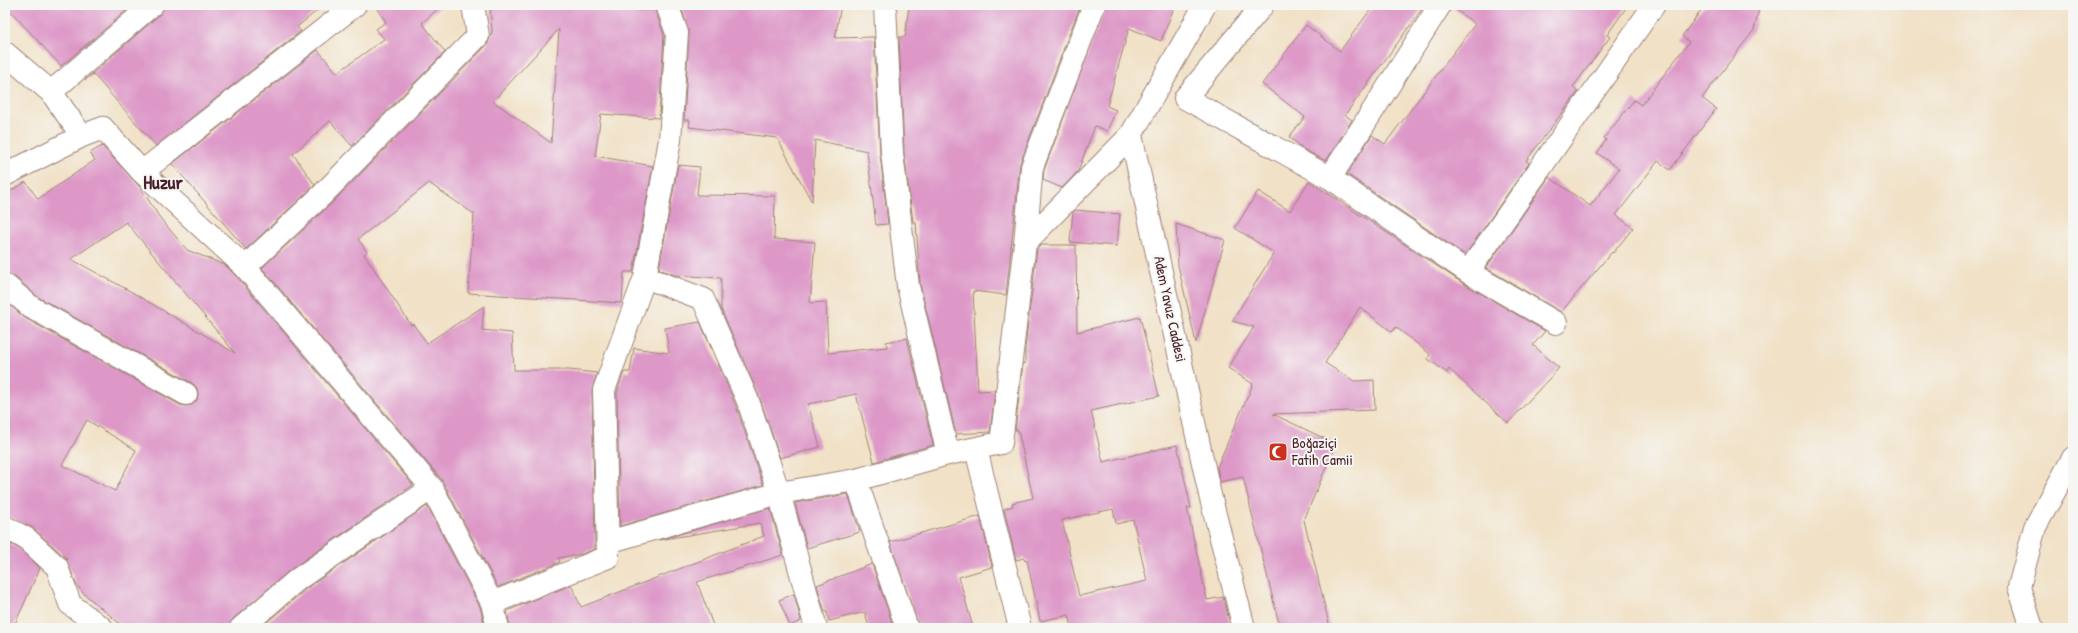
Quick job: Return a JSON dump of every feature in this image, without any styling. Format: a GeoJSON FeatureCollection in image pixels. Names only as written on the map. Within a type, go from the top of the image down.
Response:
{"type":"FeatureCollection","features":[{"type":"Feature","properties":{"kind":"street"},"geometry":{"type":"LineString","coordinates":[[51,92],[152,5]]}},
{"type":"Feature","properties":{"kind":"street"},"geometry":{"type":"LineString","coordinates":[[142,172],[355,5]]}},
{"type":"Feature","properties":{"kind":"street"},"geometry":{"type":"LineString","coordinates":[[245,267],[322,196],[478,36],[473,5]]}},
{"type":"Feature","properties":{"kind":"street"},"geometry":{"type":"LineString","coordinates":[[492,603],[608,557],[604,390],[645,277],[670,140],[678,33],[667,5]]}},
{"type":"Feature","properties":{"kind":"street"},"geometry":{"type":"LineString","coordinates":[[885,5],[892,153],[908,286],[948,454]]}},
{"type":"Feature","properties":{"kind":"street"},"geometry":{"type":"LineString","coordinates":[[608,542],[779,493],[856,480],[948,454],[1001,443],[1025,243],[1032,167],[1094,5]]}},
{"type":"Feature","properties":{"kind":"street"},"geometry":{"type":"LineString","coordinates":[[1025,243],[1131,134],[1205,5]]}},
{"type":"Feature","properties":{"kind":"street"},"geometry":{"type":"LineString","coordinates":[[1263,5],[1185,98],[1330,178],[1468,272],[1556,323]]}},
{"type":"Feature","properties":{"kind":"street"},"geometry":{"type":"LineString","coordinates":[[1330,178],[1440,5]]}},
{"type":"Feature","properties":{"kind":"street"},"geometry":{"type":"LineString","coordinates":[[1468,272],[1654,5]]}},
{"type":"Feature","properties":{"kind":"street"},"geometry":{"type":"LineString","coordinates":[[5,53],[51,92],[82,136]]}},
{"type":"Feature","properties":{"kind":"street"},"geometry":{"type":"LineString","coordinates":[[5,175],[82,136],[103,128],[142,172],[245,267],[432,488],[492,603],[498,628]]}},
{"type":"Feature","properties":{"kind":"street","name":"Adem Yavuz Caddesi"},"geometry":{"type":"LineString","coordinates":[[1131,134],[1210,495],[1244,628]]}},
{"type":"Feature","properties":{"kind":"street"},"geometry":{"type":"LineString","coordinates":[[645,277],[703,299],[748,401],[779,493],[816,628]]}},
{"type":"Feature","properties":{"kind":"street"},"geometry":{"type":"LineString","coordinates":[[5,285],[31,307],[186,394]]}},
{"type":"Feature","properties":{"kind":"street"},"geometry":{"type":"LineString","coordinates":[[976,449],[1020,628]]}},
{"type":"Feature","properties":{"kind":"street"},"geometry":{"type":"LineString","coordinates":[[2032,628],[2019,587],[2035,527],[2073,458]]}},
{"type":"Feature","properties":{"kind":"street"},"geometry":{"type":"LineString","coordinates":[[856,480],[907,628]]}},
{"type":"Feature","properties":{"kind":"street"},"geometry":{"type":"LineString","coordinates":[[241,628],[298,580],[432,488]]}},
{"type":"Feature","properties":{"kind":"street"},"geometry":{"type":"LineString","coordinates":[[5,527],[27,539],[57,567],[70,604],[102,628]]}},
{"type":"Feature","properties":{"kind":"building"},"geometry":{"type":"Polygon","coordinates":[[[5,5],[133,5],[61,66],[5,5]]]}},
{"type":"Feature","properties":{"kind":"building"},"geometry":{"type":"Polygon","coordinates":[[[164,5],[324,5],[297,27],[301,31],[156,146],[93,74],[85,80],[160,14],[164,5]]]}},
{"type":"Feature","properties":{"kind":"building"},"geometry":{"type":"Polygon","coordinates":[[[375,5],[442,5],[422,23],[445,52],[352,146],[330,121],[293,154],[315,185],[246,249],[172,164],[318,50],[337,73],[384,39],[376,29],[386,22],[375,5]]]}},
{"type":"Feature","properties":{"kind":"building"},"geometry":{"type":"Polygon","coordinates":[[[490,5],[635,5],[636,10],[655,10],[664,35],[659,118],[601,114],[595,156],[653,166],[633,272],[624,272],[622,303],[468,293],[474,214],[429,183],[358,239],[367,252],[364,254],[411,325],[413,324],[427,343],[484,306],[482,330],[512,333],[514,370],[569,370],[597,373],[592,390],[595,549],[582,554],[558,558],[560,562],[498,587],[442,480],[262,268],[330,205],[487,45],[492,32],[490,5]],[[559,29],[493,101],[551,143],[559,29]]]}},
{"type":"Feature","properties":{"kind":"building"},"geometry":{"type":"Polygon","coordinates":[[[683,5],[841,5],[835,38],[874,37],[880,154],[888,224],[876,225],[867,151],[815,140],[812,202],[777,138],[689,127],[690,120],[684,120],[689,34],[682,9],[684,9],[683,5]]]}},
{"type":"Feature","properties":{"kind":"building"},"geometry":{"type":"Polygon","coordinates":[[[909,5],[1057,5],[1079,9],[1020,163],[1006,295],[973,291],[978,391],[995,390],[990,432],[956,434],[920,284],[916,222],[913,222],[904,152],[899,37],[905,37],[909,5]]]}},
{"type":"Feature","properties":{"kind":"building"},"geometry":{"type":"Polygon","coordinates":[[[1106,5],[1175,5],[1161,41],[1129,28],[1107,106],[1116,110],[1107,131],[1095,126],[1078,171],[1062,188],[1043,180],[1044,170],[1106,5]]]}},
{"type":"Feature","properties":{"kind":"building"},"geometry":{"type":"Polygon","coordinates":[[[1374,5],[1425,5],[1345,115],[1352,120],[1326,161],[1305,150],[1289,137],[1305,117],[1262,84],[1306,25],[1340,51],[1374,5]]]}},
{"type":"Feature","properties":{"kind":"building"},"geometry":{"type":"Polygon","coordinates":[[[1452,5],[1628,5],[1607,35],[1610,37],[1573,87],[1578,92],[1526,161],[1529,163],[1465,255],[1347,174],[1372,135],[1385,144],[1475,24],[1452,7],[1452,5]]]}},
{"type":"Feature","properties":{"kind":"building"},"geometry":{"type":"Polygon","coordinates":[[[1705,5],[1760,5],[1754,30],[1702,98],[1716,109],[1670,170],[1658,161],[1616,215],[1633,228],[1613,253],[1612,252],[1561,312],[1486,268],[1549,177],[1590,206],[1619,169],[1597,153],[1606,140],[1604,138],[1634,100],[1641,105],[1689,42],[1682,36],[1705,5]]]}},
{"type":"Feature","properties":{"kind":"building"},"geometry":{"type":"Polygon","coordinates":[[[102,146],[140,187],[160,218],[187,250],[225,265],[236,276],[413,485],[290,570],[233,619],[229,628],[125,628],[82,592],[76,584],[66,558],[33,528],[5,515],[5,301],[25,318],[180,405],[192,405],[197,400],[197,388],[192,383],[38,297],[13,275],[5,273],[5,194],[26,182],[38,199],[95,160],[90,153],[102,146]],[[126,222],[71,259],[130,291],[235,353],[126,222]],[[87,420],[62,465],[115,491],[136,450],[87,420]]]}},
{"type":"Feature","properties":{"kind":"building"},"geometry":{"type":"Polygon","coordinates":[[[678,165],[700,167],[697,195],[775,196],[774,239],[815,242],[810,303],[826,302],[828,353],[887,347],[886,342],[907,338],[933,445],[874,462],[856,394],[808,404],[820,447],[780,458],[759,396],[721,309],[721,278],[675,275],[659,269],[678,165]]]}},
{"type":"Feature","properties":{"kind":"building"},"geometry":{"type":"Polygon","coordinates":[[[1309,181],[1461,282],[1545,331],[1533,345],[1559,368],[1508,423],[1449,369],[1447,373],[1428,359],[1430,354],[1396,327],[1392,332],[1360,307],[1325,363],[1354,381],[1374,380],[1375,410],[1273,414],[1336,444],[1304,520],[1330,628],[1280,628],[1243,477],[1220,482],[1217,467],[1253,384],[1228,368],[1254,327],[1232,321],[1274,253],[1235,228],[1258,191],[1290,211],[1309,181]]]}},
{"type":"Feature","properties":{"kind":"building"},"geometry":{"type":"Polygon","coordinates":[[[1075,210],[1120,214],[1117,246],[1070,242],[1073,212],[1075,210]]]}},
{"type":"Feature","properties":{"kind":"building"},"geometry":{"type":"Polygon","coordinates":[[[1176,224],[1225,240],[1196,343],[1178,265],[1176,224]]]}},
{"type":"Feature","properties":{"kind":"building"},"geometry":{"type":"Polygon","coordinates":[[[1041,245],[1076,245],[1077,332],[1140,317],[1159,396],[1091,411],[1103,462],[1177,445],[1191,508],[1187,508],[1207,600],[1223,597],[1231,628],[1072,628],[1069,615],[1040,621],[1027,560],[1025,561],[1024,558],[1016,560],[1004,509],[1013,506],[1012,503],[1033,498],[1018,430],[1015,430],[1023,363],[1025,363],[1025,348],[1037,249],[1041,245]],[[1113,509],[1062,520],[1079,596],[1147,581],[1133,520],[1116,524],[1113,509]]]}},
{"type":"Feature","properties":{"kind":"building"},"geometry":{"type":"Polygon","coordinates":[[[700,322],[736,406],[763,485],[620,526],[617,392],[624,372],[630,372],[634,348],[669,353],[665,328],[700,322]]]}},
{"type":"Feature","properties":{"kind":"building"},"geometry":{"type":"Polygon","coordinates":[[[848,494],[860,532],[807,548],[795,503],[848,494]]]}},
{"type":"Feature","properties":{"kind":"building"},"geometry":{"type":"Polygon","coordinates":[[[427,506],[480,607],[485,628],[260,628],[306,589],[427,506]]]}},
{"type":"Feature","properties":{"kind":"building"},"geometry":{"type":"Polygon","coordinates":[[[770,508],[783,555],[697,582],[714,628],[510,628],[507,611],[571,585],[581,607],[764,536],[760,523],[659,540],[770,508]]]}},
{"type":"Feature","properties":{"kind":"building"},"geometry":{"type":"Polygon","coordinates":[[[980,516],[992,567],[959,577],[973,628],[919,628],[890,542],[980,516]]]}},
{"type":"Feature","properties":{"kind":"building"},"geometry":{"type":"Polygon","coordinates":[[[5,541],[20,549],[40,568],[13,628],[5,628],[5,541]]]}},
{"type":"Feature","properties":{"kind":"building"},"geometry":{"type":"Polygon","coordinates":[[[872,564],[894,628],[869,628],[865,612],[829,621],[817,585],[872,564]]]}},
{"type":"Feature","properties":{"kind":"building"},"geometry":{"type":"Polygon","coordinates":[[[794,594],[801,621],[790,626],[779,600],[794,594]]]}},
{"type":"Feature","properties":{"kind":"place","name":"Boğaziçi Fatih Camii"},"geometry":{"type":"Point","coordinates":[1278,452]}},
{"type":"Feature","properties":{"kind":"district","name":"Huzur"},"geometry":{"type":"Point","coordinates":[163,182]}}]}
